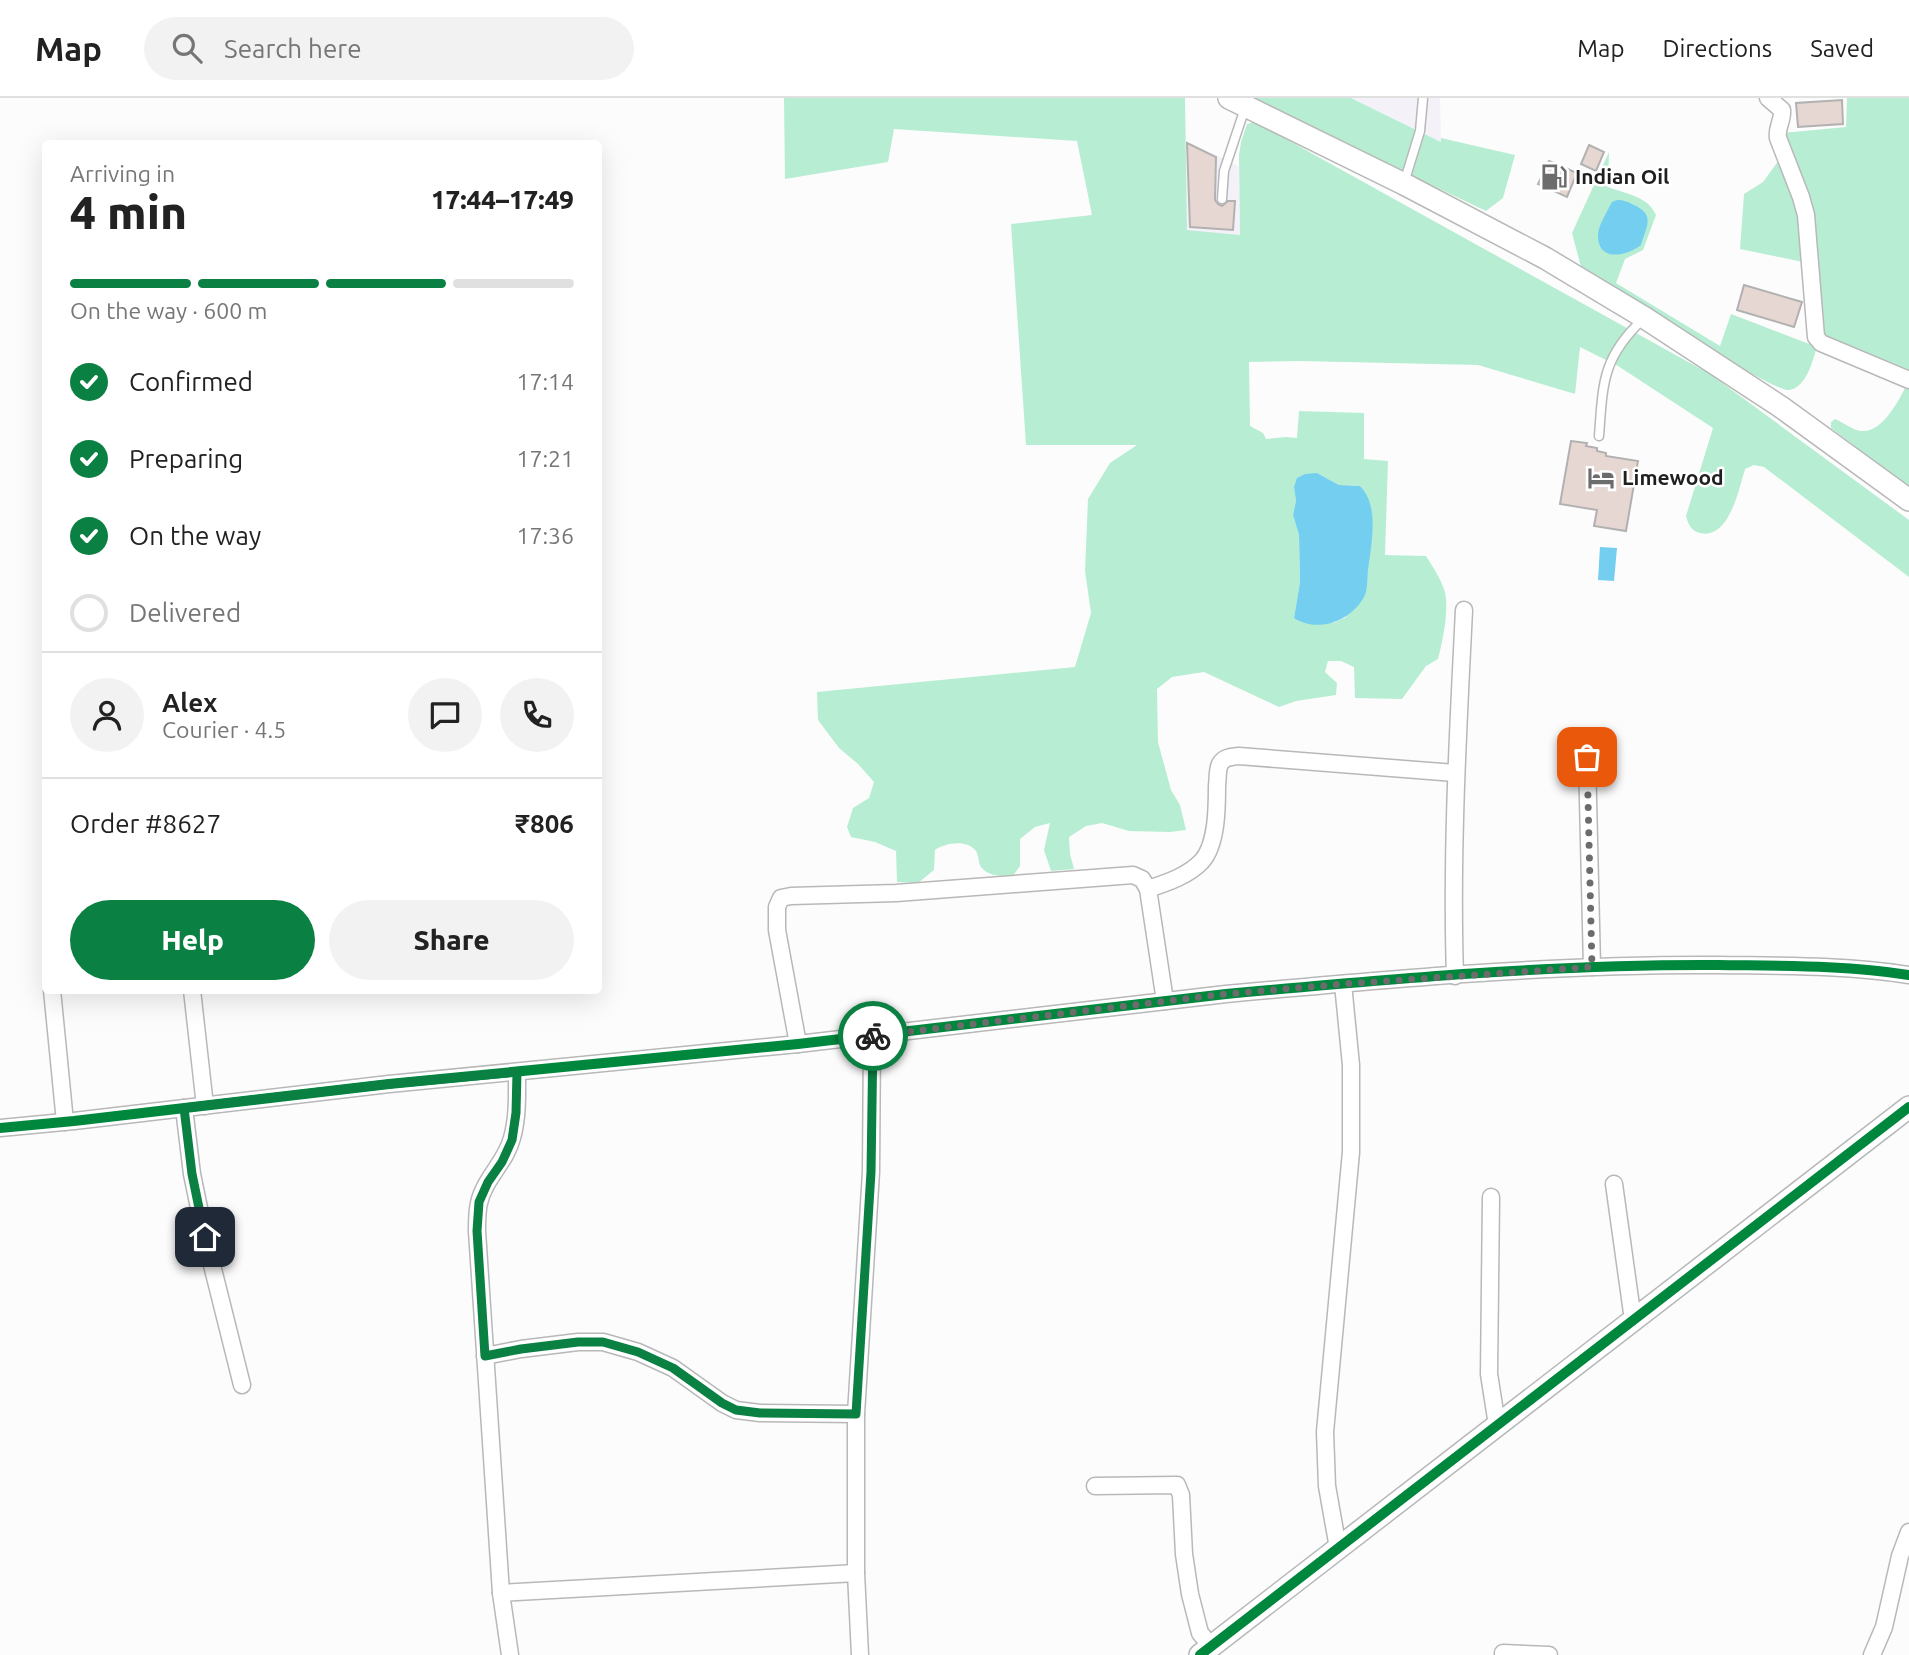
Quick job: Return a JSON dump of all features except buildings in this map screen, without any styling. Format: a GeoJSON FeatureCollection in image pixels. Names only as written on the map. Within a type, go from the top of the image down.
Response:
{"type":"FeatureCollection","features":[{"type":"Feature","properties":{"kind":"street"},"geometry":{"type":"LineString","coordinates":[[1768,98],[1782,110],[1778,138],[1806,215],[1816,337],[1821,343],[1909,380]]}},
{"type":"Feature","properties":{"kind":"street"},"geometry":{"type":"LineString","coordinates":[[1237,102],[1406,177],[1605,294],[1638,324],[1781,407],[1909,500]]}},
{"type":"Feature","properties":{"kind":"street"},"geometry":{"type":"LineString","coordinates":[[1455,976],[1455,773],[1464,610]]}},
{"type":"Feature","properties":{"kind":"street"},"geometry":{"type":"LineString","coordinates":[[1148,889],[1188,872],[1203,860],[1216,817],[1220,763],[1226,758],[1239,755],[1455,773]]}},
{"type":"Feature","properties":{"kind":"street"},"geometry":{"type":"LineString","coordinates":[[1587,757],[1592,967]]}},
{"type":"Feature","properties":{"kind":"street"},"geometry":{"type":"LineString","coordinates":[[798,1044],[777,930],[777,907],[781,898],[910,892],[1133,875],[1142,879],[1148,889],[1165,1001]]}},
{"type":"Feature","properties":{"kind":"street"},"geometry":{"type":"LineString","coordinates":[[0,1128],[389,1084],[798,1044],[1165,1001],[1343,984],[1592,967],[1687,965],[1781,965],[1909,975]]}},
{"type":"Feature","properties":{"kind":"street"},"geometry":{"type":"LineString","coordinates":[[1338,1548],[1327,1486],[1325,1432],[1351,1152],[1351,1065],[1343,984]]}},
{"type":"Feature","properties":{"kind":"street"},"geometry":{"type":"LineString","coordinates":[[52,994],[65,1122]]}},
{"type":"Feature","properties":{"kind":"street"},"geometry":{"type":"LineString","coordinates":[[192,994],[205,1106]]}},
{"type":"Feature","properties":{"kind":"street"},"geometry":{"type":"LineString","coordinates":[[860,1655],[856,1573],[856,1414],[871,1172],[872,1036]]}},
{"type":"Feature","properties":{"kind":"street"},"geometry":{"type":"LineString","coordinates":[[510,1655],[501,1593],[477,1231],[479,1202],[512,1140],[517,1072]]}},
{"type":"Feature","properties":{"kind":"street"},"geometry":{"type":"LineString","coordinates":[[1095,1486],[1177,1485],[1181,1495],[1184,1554],[1190,1594],[1206,1651],[1909,1107]]}},
{"type":"Feature","properties":{"kind":"street"},"geometry":{"type":"LineString","coordinates":[[184,1108],[192,1174],[202,1224],[242,1385]]}},
{"type":"Feature","properties":{"kind":"street"},"geometry":{"type":"LineString","coordinates":[[1614,1184],[1633,1320]]}},
{"type":"Feature","properties":{"kind":"street"},"geometry":{"type":"LineString","coordinates":[[1491,1197],[1489,1374],[1497,1425]]}},
{"type":"Feature","properties":{"kind":"street"},"geometry":{"type":"LineString","coordinates":[[485,1356],[578,1342],[603,1342],[638,1352],[673,1368],[736,1410],[760,1413],[856,1414]]}},
{"type":"Feature","properties":{"kind":"street"},"geometry":{"type":"LineString","coordinates":[[1872,1655],[1884,1627],[1900,1556],[1909,1532]]}},
{"type":"Feature","properties":{"kind":"street"},"geometry":{"type":"LineString","coordinates":[[501,1593],[856,1573]]}},
{"type":"Feature","properties":{"kind":"street"},"geometry":{"type":"LineString","coordinates":[[1503,1653],[1549,1655]]}},
{"type":"Feature","properties":{"kind":"lane"},"geometry":{"type":"LineString","coordinates":[[1406,177],[1420,131],[1423,98]]}},
{"type":"Feature","properties":{"kind":"lane"},"geometry":{"type":"LineString","coordinates":[[1222,199],[1223,175],[1237,102]]}},
{"type":"Feature","properties":{"kind":"lane"},"geometry":{"type":"LineString","coordinates":[[1599,436],[1604,377],[1609,361],[1638,324]]}},
{"type":"Feature","properties":{"kind":"shaded area"},"geometry":{"type":"Polygon","coordinates":[[[1351,98],[1440,98],[1441,142],[1420,131],[1351,98]]]}},
{"type":"Feature","properties":{"kind":"shaded area"},"geometry":{"type":"Polygon","coordinates":[[[1186,141],[1239,166],[1240,235],[1187,231],[1186,141]]]}},
{"type":"Feature","properties":{"kind":"green space"},"geometry":{"type":"Polygon","coordinates":[[[784,98],[1185,98],[1187,230],[1240,235],[1239,155],[1247,124],[1255,122],[1710,374],[1909,520],[1909,577],[1764,467],[1754,465],[1745,469],[1736,500],[1718,529],[1710,533],[1694,531],[1686,516],[1713,428],[1618,366],[1580,347],[1575,394],[1478,365],[1249,362],[1250,426],[1263,433],[1266,439],[1297,438],[1299,411],[1364,413],[1364,459],[1388,461],[1385,555],[1426,556],[1445,592],[1446,617],[1438,659],[1426,666],[1402,699],[1355,698],[1354,667],[1341,661],[1328,661],[1325,672],[1337,683],[1336,695],[1296,701],[1279,707],[1204,672],[1172,677],[1157,689],[1158,742],[1171,790],[1180,805],[1186,830],[1129,831],[1102,823],[1086,826],[1069,837],[1074,869],[1051,871],[1044,850],[1050,823],[1035,827],[1020,839],[1020,866],[1013,876],[988,873],[981,867],[972,847],[956,843],[935,850],[934,870],[918,883],[897,882],[896,851],[875,842],[851,837],[847,827],[853,808],[869,798],[874,782],[839,748],[818,720],[817,692],[1075,667],[1091,613],[1085,571],[1088,499],[1110,463],[1137,445],[1026,445],[1011,224],[1092,215],[1077,141],[894,129],[888,162],[785,179],[784,98]],[[1317,473],[1294,487],[1296,501],[1293,515],[1299,535],[1300,582],[1294,618],[1333,623],[1346,617],[1372,532],[1371,512],[1360,486],[1339,485],[1317,473]]]}},
{"type":"Feature","properties":{"kind":"green space"},"geometry":{"type":"Polygon","coordinates":[[[1249,98],[1351,98],[1441,142],[1441,138],[1515,155],[1503,198],[1486,211],[1249,98]]]}},
{"type":"Feature","properties":{"kind":"green space"},"geometry":{"type":"Polygon","coordinates":[[[1847,98],[1909,98],[1909,374],[1824,340],[1815,253],[1782,133],[1846,127],[1847,98]]]}},
{"type":"Feature","properties":{"kind":"green space"},"geometry":{"type":"Polygon","coordinates":[[[1609,152],[1608,187],[1642,200],[1656,215],[1643,250],[1625,259],[1616,283],[1720,346],[1731,314],[1817,347],[1808,373],[1800,384],[1789,390],[1753,374],[1581,267],[1572,233],[1609,152]]]}},
{"type":"Feature","properties":{"kind":"green space"},"geometry":{"type":"Polygon","coordinates":[[[1779,160],[1789,178],[1802,223],[1803,262],[1740,249],[1744,194],[1763,182],[1779,160]]]}},
{"type":"Feature","properties":{"kind":"green space"},"geometry":{"type":"Polygon","coordinates":[[[1907,384],[1909,487],[1831,428],[1831,422],[1835,419],[1861,431],[1876,427],[1889,414],[1907,384]]]}},
{"type":"Feature","properties":{"kind":"water"},"geometry":{"type":"Polygon","coordinates":[[[1617,200],[1641,209],[1648,222],[1641,245],[1621,254],[1607,253],[1602,249],[1598,234],[1612,202],[1617,200]]]}},
{"type":"Feature","properties":{"kind":"water"},"geometry":{"type":"Polygon","coordinates":[[[1317,473],[1339,485],[1360,486],[1370,504],[1373,526],[1364,597],[1351,613],[1323,625],[1313,625],[1294,618],[1300,582],[1299,535],[1293,515],[1296,501],[1294,487],[1297,478],[1317,473]]]}},
{"type":"Feature","properties":{"kind":"water"},"geometry":{"type":"Polygon","coordinates":[[[1600,547],[1617,548],[1614,581],[1598,580],[1600,547]]]}},
{"type":"Feature","properties":{"kind":"cycle path"},"geometry":{"type":"LineString","coordinates":[[0,1128],[389,1084],[798,1044],[1226,994],[1411,978],[1656,965],[1814,967],[1909,975]]}},
{"type":"Feature","properties":{"kind":"cycle path"},"geometry":{"type":"LineString","coordinates":[[1200,1655],[1909,1107]]}},
{"type":"Feature","properties":{"kind":"way so far"},"geometry":{"type":"LineString","coordinates":[[873,1036],[1226,994],[1592,967],[1587,757]]}},
{"type":"Feature","properties":{"kind":"place","name":"Indian Oil"},"geometry":{"type":"Point","coordinates":[1554,177]}},
{"type":"Feature","properties":{"kind":"place","name":"Limewood"},"geometry":{"type":"Point","coordinates":[1601,478]}},
{"type":"Feature","properties":{"kind":"route"},"geometry":{"type":"LineString","coordinates":[[205,1237],[192,1174],[184,1108],[517,1072],[512,1140],[479,1202],[477,1231],[485,1356],[578,1342],[603,1342],[638,1352],[673,1368],[736,1410],[760,1413],[856,1414],[871,1172],[873,1036]]}}]}
